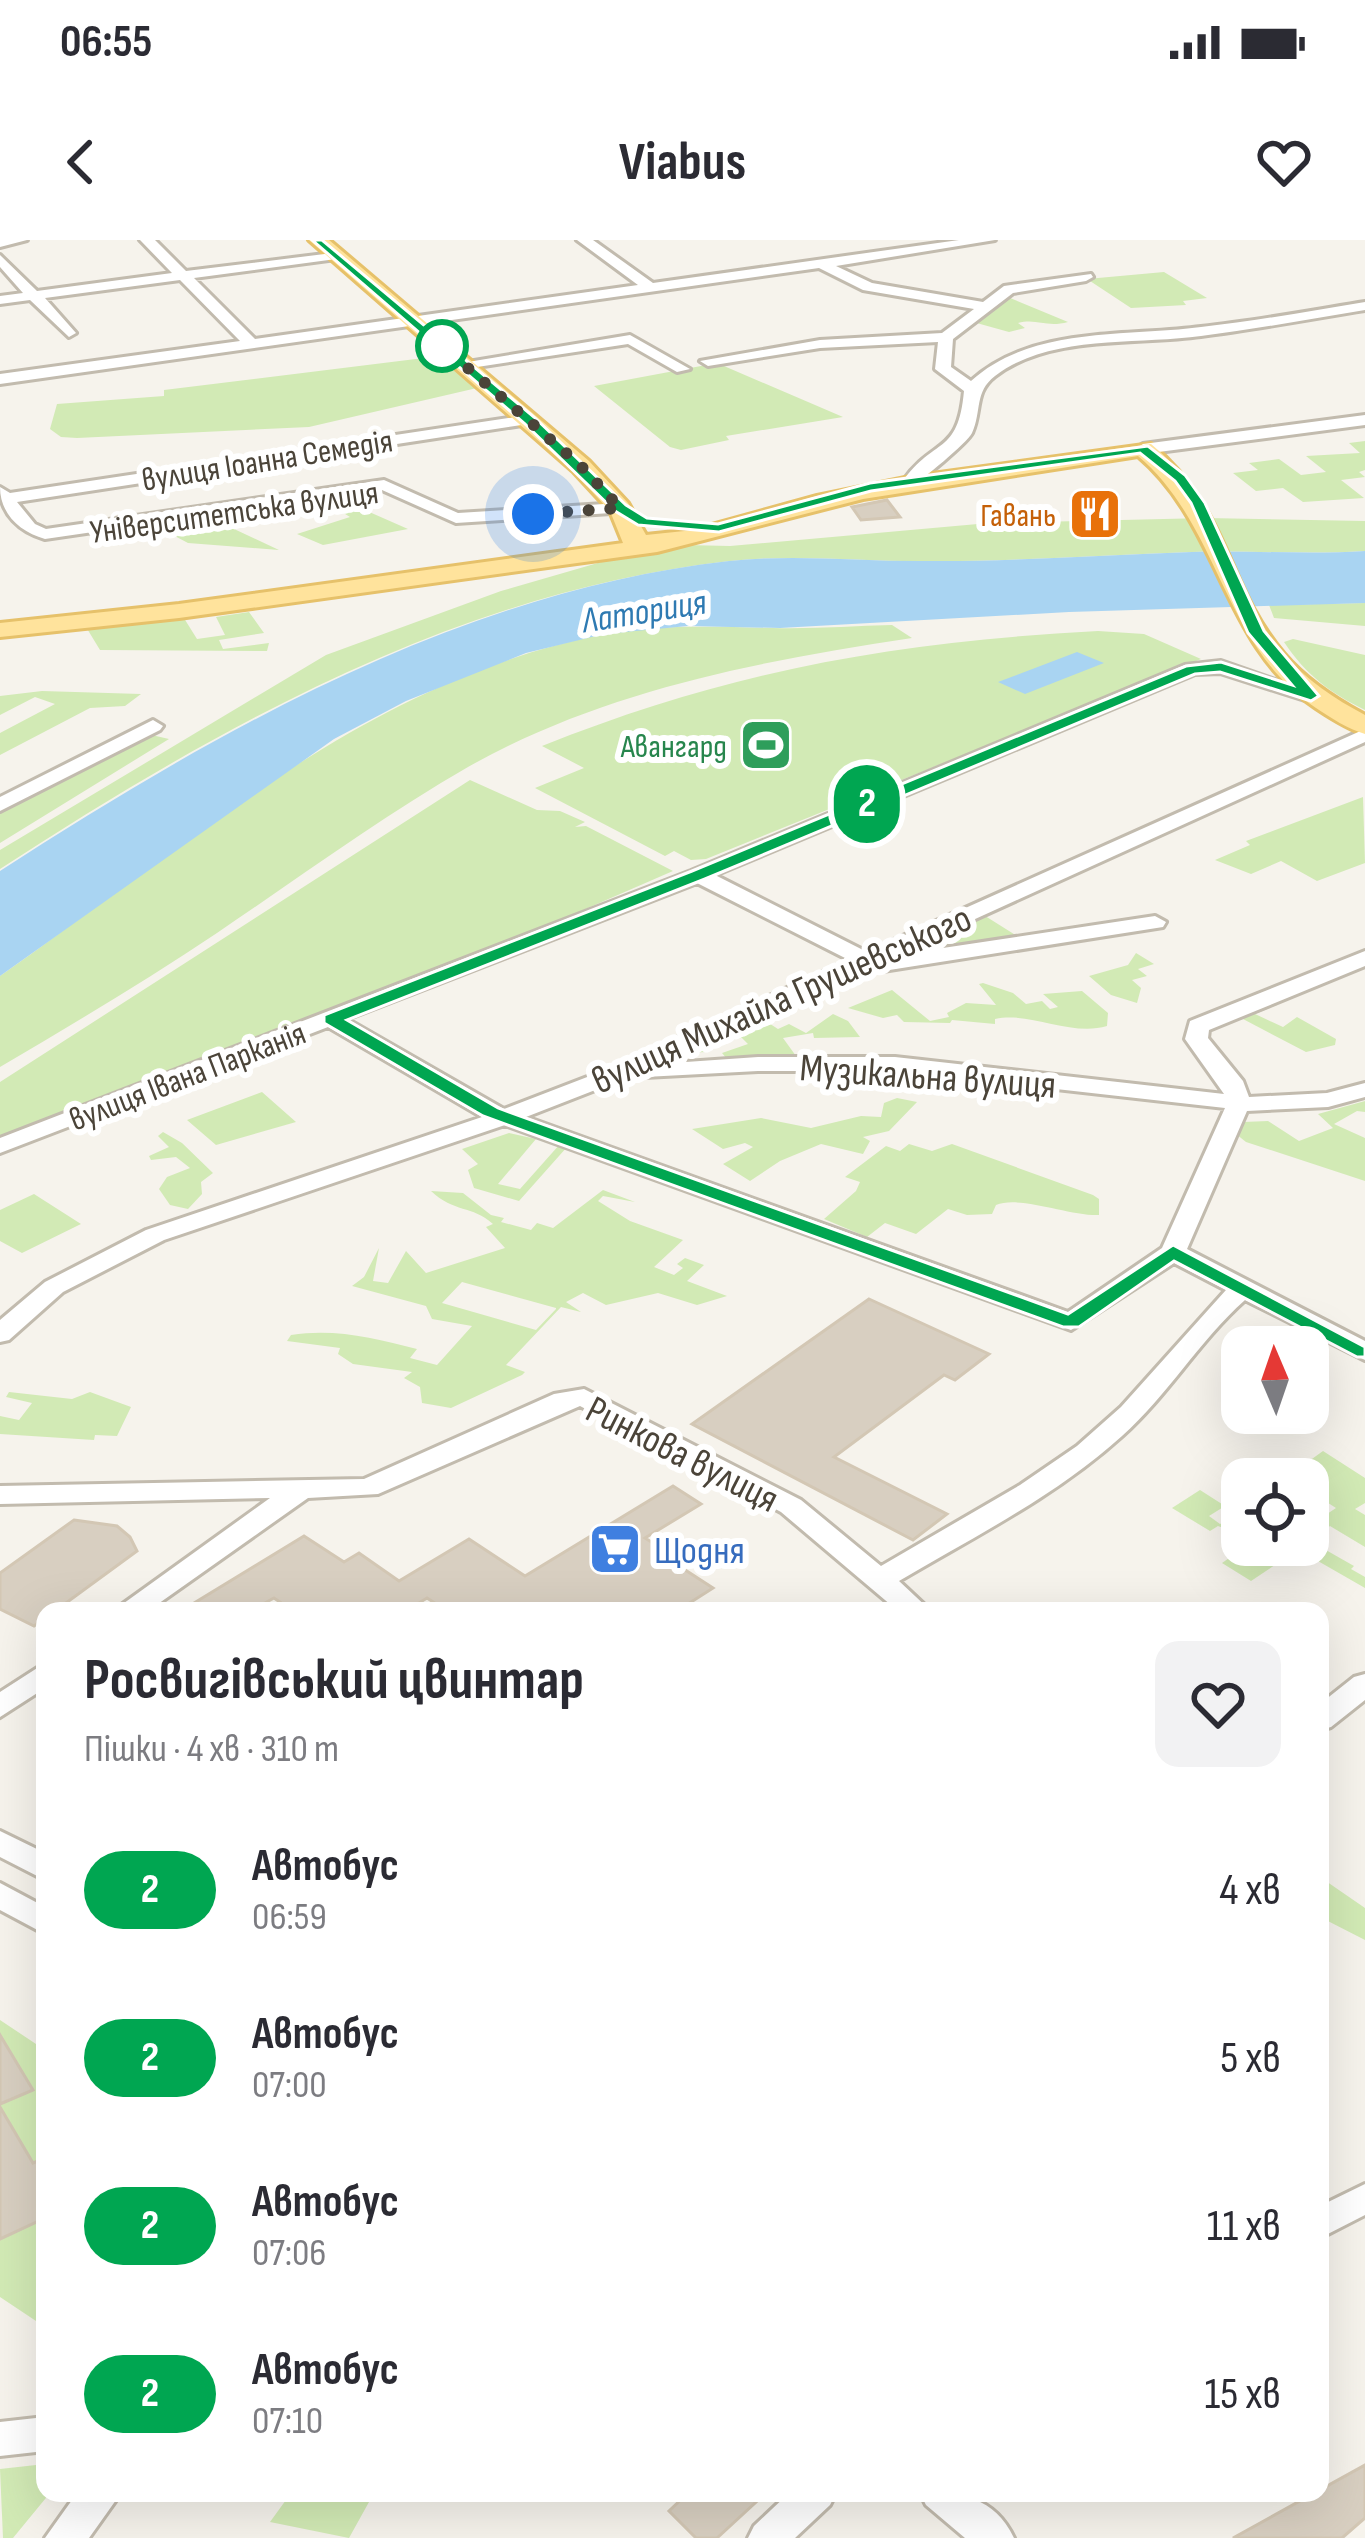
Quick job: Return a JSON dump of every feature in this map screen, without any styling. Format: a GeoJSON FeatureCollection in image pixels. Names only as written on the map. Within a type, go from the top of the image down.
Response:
{"type":"FeatureCollection","features":[{"type":"Feature","properties":{"kind":"main road"},"geometry":{"type":"LineString","coordinates":[[318,240],[529,420],[620,508],[666,535]]}},
{"type":"Feature","properties":{"kind":"main road"},"geometry":{"type":"LineString","coordinates":[[0,630],[79,624],[719,528],[910,481],[1143,449],[1180,478],[1198,503],[1265,648],[1311,696],[1365,726]]}},
{"type":"Feature","properties":{"kind":"main road"},"geometry":{"type":"LineString","coordinates":[[620,508],[628,539]]}},
{"type":"Feature","properties":{"kind":"street"},"geometry":{"type":"LineString","coordinates":[[0,243],[20,240]]}},
{"type":"Feature","properties":{"kind":"street"},"geometry":{"type":"LineString","coordinates":[[147,240],[252,344]]}},
{"type":"Feature","properties":{"kind":"street"},"geometry":{"type":"LineString","coordinates":[[584,240],[651,288]]}},
{"type":"Feature","properties":{"kind":"street"},"geometry":{"type":"LineString","coordinates":[[842,240],[870,257]]}},
{"type":"Feature","properties":{"kind":"street"},"geometry":{"type":"LineString","coordinates":[[0,379],[988,240]]}},
{"type":"Feature","properties":{"kind":"street"},"geometry":{"type":"LineString","coordinates":[[0,300],[336,255]]}},
{"type":"Feature","properties":{"kind":"street"},"geometry":{"type":"LineString","coordinates":[[0,259],[69,333]]}},
{"type":"Feature","properties":{"kind":"street"},"geometry":{"type":"LineString","coordinates":[[822,264],[868,287],[983,306]]}},
{"type":"Feature","properties":{"kind":"street"},"geometry":{"type":"LineString","coordinates":[[708,361],[820,344],[946,337],[1009,289],[1085,277]]}},
{"type":"Feature","properties":{"kind":"street"},"geometry":{"type":"LineString","coordinates":[[910,481],[915,472],[958,444],[969,422],[972,389],[1003,363],[1062,347],[1365,306]]}},
{"type":"Feature","properties":{"kind":"street"},"geometry":{"type":"LineString","coordinates":[[946,337],[943,369],[972,389]]}},
{"type":"Feature","properties":{"kind":"street"},"geometry":{"type":"LineString","coordinates":[[464,364],[630,339],[682,369]]}},
{"type":"Feature","properties":{"kind":"street","name":"вулиця Іоанна Семедія"},"geometry":{"type":"LineString","coordinates":[[2,495],[529,420]]}},
{"type":"Feature","properties":{"kind":"street"},"geometry":{"type":"LineString","coordinates":[[1143,449],[1365,420]]}},
{"type":"Feature","properties":{"kind":"street","name":"Університетська вулиця"},"geometry":{"type":"LineString","coordinates":[[2,495],[29,528],[45,534],[384,485],[456,518],[620,508]]}},
{"type":"Feature","properties":{"kind":"street","name":"вулиця Івана Парканія"},"geometry":{"type":"LineString","coordinates":[[0,1146],[698,875],[1192,669],[1221,667],[1311,696]]}},
{"type":"Feature","properties":{"kind":"street"},"geometry":{"type":"LineString","coordinates":[[0,806],[153,726]]}},
{"type":"Feature","properties":{"kind":"street","name":"вулиця Михайла Грушевського"},"geometry":{"type":"LineString","coordinates":[[0,1334],[54,1287],[155,1235],[507,1118],[616,1074],[1365,735]]}},
{"type":"Feature","properties":{"kind":"street"},"geometry":{"type":"LineString","coordinates":[[698,875],[866,960],[892,963],[1155,922]]}},
{"type":"Feature","properties":{"kind":"street"},"geometry":{"type":"LineString","coordinates":[[331,1019],[466,1100],[507,1118],[587,1143],[1071,1322],[1173,1252],[1238,1105],[1235,1086],[1196,1039],[1198,1026],[1365,958]]}},
{"type":"Feature","properties":{"kind":"street","name":"Музикальна вулиця"},"geometry":{"type":"LineString","coordinates":[[616,1074],[758,1064],[895,1064],[1238,1105],[1297,1105],[1365,1090]]}},
{"type":"Feature","properties":{"kind":"street"},"geometry":{"type":"LineString","coordinates":[[1173,1252],[1365,1352]]}},
{"type":"Feature","properties":{"kind":"street"},"geometry":{"type":"LineString","coordinates":[[881,1579],[1107,1435],[1151,1392],[1204,1322],[1243,1288]]}},
{"type":"Feature","properties":{"kind":"street","name":"Ринкова вулиця"},"geometry":{"type":"LineString","coordinates":[[0,1495],[298,1492],[379,1486],[564,1400],[584,1397],[791,1507],[906,1602]]}},
{"type":"Feature","properties":{"kind":"street"},"geometry":{"type":"LineString","coordinates":[[141,1602],[298,1492]]}},
{"type":"Feature","properties":{"kind":"street"},"geometry":{"type":"LineString","coordinates":[[0,1707],[36,1680]]}},
{"type":"Feature","properties":{"kind":"street"},"geometry":{"type":"LineString","coordinates":[[1329,1713],[1365,1684]]}},
{"type":"Feature","properties":{"kind":"street"},"geometry":{"type":"LineString","coordinates":[[0,1895],[36,1917]]}},
{"type":"Feature","properties":{"kind":"street"},"geometry":{"type":"LineString","coordinates":[[1329,2218],[1365,2198]]}},
{"type":"Feature","properties":{"kind":"street"},"geometry":{"type":"LineString","coordinates":[[0,2439],[36,2435]]}},
{"type":"Feature","properties":{"kind":"street"},"geometry":{"type":"LineString","coordinates":[[65,2538],[94,2502]]}},
{"type":"Feature","properties":{"kind":"street"},"geometry":{"type":"LineString","coordinates":[[768,2538],[806,2502]]}},
{"type":"Feature","properties":{"kind":"street"},"geometry":{"type":"LineString","coordinates":[[951,2502],[994,2538]]}},
{"type":"Feature","properties":{"kind":"green space"},"geometry":{"type":"Polygon","coordinates":[[[1164,272],[1207,298],[1183,301],[1186,305],[1131,308],[1087,279],[1164,272]]]}},
{"type":"Feature","properties":{"kind":"green space"},"geometry":{"type":"Polygon","coordinates":[[[1003,295],[1068,322],[1018,323],[1025,328],[1009,332],[973,322],[1003,295]]]}},
{"type":"Feature","properties":{"kind":"green space"},"geometry":{"type":"Polygon","coordinates":[[[440,356],[477,388],[309,427],[77,438],[61,437],[50,429],[57,404],[164,396],[164,390],[440,356]]]}},
{"type":"Feature","properties":{"kind":"green space"},"geometry":{"type":"Polygon","coordinates":[[[717,363],[843,417],[726,436],[729,440],[681,450],[670,447],[594,386],[717,363]]]}},
{"type":"Feature","properties":{"kind":"green space"},"geometry":{"type":"Polygon","coordinates":[[[1365,441],[1365,470],[1359,472],[1365,477],[1341,480],[1364,498],[1303,502],[1283,488],[1256,491],[1233,473],[1258,470],[1249,463],[1279,459],[1301,475],[1326,472],[1306,456],[1360,453],[1349,443],[1365,441]]]}},
{"type":"Feature","properties":{"kind":"green space"},"geometry":{"type":"Polygon","coordinates":[[[360,494],[342,500],[408,529],[323,545],[297,534],[350,517],[319,498],[360,494]]]}},
{"type":"Feature","properties":{"kind":"green space"},"geometry":{"type":"Polygon","coordinates":[[[230,511],[236,514],[217,521],[279,550],[188,543],[150,523],[230,511]]]}},
{"type":"Feature","properties":{"kind":"green space"},"geometry":{"type":"Polygon","coordinates":[[[1206,518],[1365,521],[1365,551],[954,561],[778,558],[631,577],[534,601],[440,633],[348,672],[170,764],[0,869],[0,850],[326,655],[501,591],[615,558],[686,545],[730,546],[989,523],[1206,518]]]}},
{"type":"Feature","properties":{"kind":"green space"},"geometry":{"type":"Polygon","coordinates":[[[1365,603],[1365,626],[1274,618],[1269,605],[1365,603]]]}},
{"type":"Feature","properties":{"kind":"green space"},"geometry":{"type":"Polygon","coordinates":[[[249,612],[264,633],[219,640],[223,649],[269,643],[267,651],[100,650],[86,627],[182,615],[197,639],[225,635],[216,617],[249,612]]]}},
{"type":"Feature","properties":{"kind":"green space"},"geometry":{"type":"Polygon","coordinates":[[[892,625],[912,638],[684,682],[520,740],[404,806],[191,950],[0,1067],[0,976],[284,773],[435,689],[515,657],[621,631],[892,625]]]}},
{"type":"Feature","properties":{"kind":"green space","name":"Авангард"},"geometry":{"type":"Polygon","coordinates":[[[1098,631],[1144,634],[1201,659],[706,859],[691,860],[674,851],[665,856],[535,788],[584,768],[542,746],[748,679],[883,652],[1098,631]]]}},
{"type":"Feature","properties":{"kind":"green space"},"geometry":{"type":"Polygon","coordinates":[[[1293,639],[1365,655],[1365,710],[1310,674],[1284,642],[1293,639]]]}},
{"type":"Feature","properties":{"kind":"green space"},"geometry":{"type":"Polygon","coordinates":[[[42,691],[141,694],[125,706],[90,708],[0,755],[0,733],[55,704],[35,697],[0,715],[0,696],[42,691]]]}},
{"type":"Feature","properties":{"kind":"green space"},"geometry":{"type":"Polygon","coordinates":[[[143,733],[169,739],[0,843],[0,812],[143,733]]]}},
{"type":"Feature","properties":{"kind":"green space"},"geometry":{"type":"Polygon","coordinates":[[[470,780],[537,810],[560,811],[585,822],[575,827],[586,826],[673,871],[512,941],[0,1137],[0,1082],[470,780]]]}},
{"type":"Feature","properties":{"kind":"green space"},"geometry":{"type":"Polygon","coordinates":[[[1363,797],[1365,863],[1317,881],[1281,861],[1251,874],[1215,860],[1250,845],[1246,841],[1363,797]]]}},
{"type":"Feature","properties":{"kind":"green space"},"geometry":{"type":"Polygon","coordinates":[[[982,914],[1017,936],[904,956],[891,954],[982,914]]]}},
{"type":"Feature","properties":{"kind":"green space"},"geometry":{"type":"Polygon","coordinates":[[[1136,953],[1154,964],[1138,969],[1147,976],[1132,980],[1141,988],[1137,1003],[1111,995],[1089,976],[1128,965],[1136,953]]]}},
{"type":"Feature","properties":{"kind":"green space"},"geometry":{"type":"Polygon","coordinates":[[[979,984],[1013,993],[1026,1004],[1042,1001],[1050,1009],[1058,1007],[1043,994],[1082,991],[1108,1013],[1107,1026],[1079,1028],[1008,1017],[995,1019],[995,1024],[904,1022],[897,1015],[883,1018],[848,1008],[892,990],[930,1021],[949,1017],[947,1013],[966,1003],[996,1005],[979,984]]]}},
{"type":"Feature","properties":{"kind":"green space"},"geometry":{"type":"Polygon","coordinates":[[[1277,1005],[1255,1014],[1283,1027],[1297,1017],[1336,1039],[1335,1045],[1306,1052],[1243,1019],[1219,1023],[1277,1005]]]}},
{"type":"Feature","properties":{"kind":"green space"},"geometry":{"type":"Polygon","coordinates":[[[833,1014],[848,1021],[860,1037],[814,1038],[813,1033],[783,1038],[796,1056],[727,1059],[722,1053],[748,1044],[742,1038],[717,1040],[706,1052],[683,1053],[761,1018],[778,1029],[789,1024],[806,1033],[833,1014]]]}},
{"type":"Feature","properties":{"kind":"green space"},"geometry":{"type":"Polygon","coordinates":[[[262,1092],[296,1122],[216,1145],[187,1120],[262,1092]]]}},
{"type":"Feature","properties":{"kind":"green space"},"geometry":{"type":"Polygon","coordinates":[[[897,1098],[917,1102],[889,1131],[863,1137],[870,1141],[863,1154],[821,1144],[780,1161],[750,1181],[723,1164],[753,1147],[745,1143],[723,1149],[692,1129],[761,1118],[811,1128],[861,1116],[881,1117],[884,1103],[897,1098]]]}},
{"type":"Feature","properties":{"kind":"green space"},"geometry":{"type":"Polygon","coordinates":[[[1365,1101],[1365,1112],[1357,1111],[1334,1124],[1365,1138],[1365,1181],[1246,1142],[1236,1134],[1243,1122],[1268,1121],[1299,1141],[1333,1128],[1318,1114],[1365,1101]]]}},
{"type":"Feature","properties":{"kind":"green space"},"geometry":{"type":"Polygon","coordinates":[[[163,1132],[213,1173],[201,1182],[202,1194],[188,1209],[170,1205],[159,1189],[167,1177],[190,1168],[176,1157],[151,1160],[149,1156],[169,1147],[158,1136],[163,1132]]]}},
{"type":"Feature","properties":{"kind":"green space"},"geometry":{"type":"Polygon","coordinates":[[[509,1133],[536,1139],[498,1184],[520,1189],[560,1144],[567,1147],[519,1201],[474,1188],[468,1170],[478,1164],[462,1149],[509,1133]]]}},
{"type":"Feature","properties":{"kind":"green space"},"geometry":{"type":"Polygon","coordinates":[[[909,1144],[932,1151],[952,1144],[1093,1195],[1099,1199],[1099,1215],[1006,1203],[996,1205],[992,1214],[967,1215],[948,1209],[916,1234],[885,1223],[867,1237],[824,1219],[856,1191],[860,1182],[845,1177],[886,1146],[900,1151],[909,1144]]]}},
{"type":"Feature","properties":{"kind":"green space"},"geometry":{"type":"Polygon","coordinates":[[[603,1190],[635,1202],[603,1196],[598,1201],[630,1221],[683,1240],[654,1267],[674,1275],[683,1268],[677,1264],[685,1258],[704,1265],[687,1281],[727,1296],[697,1305],[658,1293],[606,1305],[583,1293],[566,1302],[581,1312],[561,1307],[506,1365],[525,1372],[522,1375],[451,1408],[422,1403],[420,1387],[404,1378],[412,1372],[353,1364],[338,1354],[340,1348],[287,1341],[291,1335],[307,1333],[354,1335],[417,1349],[410,1358],[437,1365],[472,1326],[432,1319],[426,1306],[352,1286],[364,1277],[379,1248],[373,1281],[388,1283],[406,1251],[426,1273],[505,1248],[486,1227],[493,1224],[431,1191],[463,1193],[491,1215],[504,1218],[501,1222],[531,1230],[537,1223],[553,1228],[603,1190]],[[462,1282],[442,1303],[536,1330],[556,1308],[462,1282]]]}},
{"type":"Feature","properties":{"kind":"green space"},"geometry":{"type":"Polygon","coordinates":[[[34,1194],[81,1224],[22,1253],[0,1241],[0,1210],[34,1194]]]}},
{"type":"Feature","properties":{"kind":"green space"},"geometry":{"type":"Polygon","coordinates":[[[9,1392],[72,1399],[90,1392],[131,1407],[117,1436],[95,1435],[94,1440],[0,1434],[0,1416],[19,1420],[32,1403],[6,1397],[9,1392]]]}},
{"type":"Feature","properties":{"kind":"green space"},"geometry":{"type":"Polygon","coordinates":[[[1323,1451],[1365,1478],[1365,1503],[1355,1509],[1365,1515],[1365,1547],[1329,1527],[1329,1513],[1336,1508],[1329,1504],[1329,1458],[1313,1458],[1323,1451]]]}},
{"type":"Feature","properties":{"kind":"green space"},"geometry":{"type":"Polygon","coordinates":[[[1200,1490],[1221,1503],[1209,1516],[1221,1527],[1210,1531],[1172,1508],[1200,1490]]]}},
{"type":"Feature","properties":{"kind":"green space"},"geometry":{"type":"Polygon","coordinates":[[[1329,1552],[1365,1577],[1365,1588],[1327,1566],[1329,1552]]]}},
{"type":"Feature","properties":{"kind":"green space"},"geometry":{"type":"Polygon","coordinates":[[[1227,1566],[1274,1566],[1251,1581],[1227,1566]]]}},
{"type":"Feature","properties":{"kind":"green space"},"geometry":{"type":"Polygon","coordinates":[[[1329,1883],[1365,1908],[1365,1940],[1329,1922],[1329,1883]]]}},
{"type":"Feature","properties":{"kind":"green space"},"geometry":{"type":"Polygon","coordinates":[[[0,2020],[36,2044],[36,2321],[0,2297],[0,2020]]]}},
{"type":"Feature","properties":{"kind":"green space"},"geometry":{"type":"Polygon","coordinates":[[[36,2465],[36,2502],[43,2502],[13,2538],[3,2538],[0,2469],[36,2465]]]}},
{"type":"Feature","properties":{"kind":"green space"},"geometry":{"type":"Polygon","coordinates":[[[284,2502],[369,2502],[349,2538],[270,2522],[284,2502]]]}},
{"type":"Feature","properties":{"kind":"water","name":"Латориця"},"geometry":{"type":"Polygon","coordinates":[[[1365,551],[1365,603],[1069,612],[780,628],[688,626],[604,634],[526,653],[406,701],[334,739],[0,976],[0,871],[170,766],[258,718],[440,635],[534,602],[630,577],[753,559],[954,561],[1365,551]]]}},
{"type":"Feature","properties":{"kind":"water"},"geometry":{"type":"Polygon","coordinates":[[[1077,652],[1104,663],[1025,694],[998,682],[1077,652]]]}},
{"type":"Feature","properties":{"kind":"building"},"geometry":{"type":"Polygon","coordinates":[[[887,500],[900,517],[861,520],[852,507],[887,500]]]}},
{"type":"Feature","properties":{"kind":"building"},"geometry":{"type":"Polygon","coordinates":[[[869,1299],[989,1354],[955,1380],[944,1375],[834,1457],[947,1514],[913,1540],[692,1424],[869,1299]]]}},
{"type":"Feature","properties":{"kind":"building","name":"Щодня"},"geometry":{"type":"Polygon","coordinates":[[[673,1486],[701,1504],[645,1538],[661,1548],[656,1551],[713,1588],[691,1602],[433,1602],[427,1598],[421,1602],[280,1602],[274,1598],[267,1602],[196,1602],[304,1536],[344,1562],[359,1553],[399,1581],[469,1539],[525,1576],[673,1486]]]}},
{"type":"Feature","properties":{"kind":"building"},"geometry":{"type":"Polygon","coordinates":[[[74,1520],[117,1526],[137,1551],[67,1602],[36,1602],[34,1626],[0,1609],[0,1573],[74,1520]]]}},
{"type":"Feature","properties":{"kind":"building"},"geometry":{"type":"Polygon","coordinates":[[[0,2035],[33,2090],[0,2104],[0,2035]]]}},
{"type":"Feature","properties":{"kind":"building"},"geometry":{"type":"Polygon","coordinates":[[[0,2107],[36,2162],[36,2222],[0,2239],[0,2107]]]}},
{"type":"Feature","properties":{"kind":"building"},"geometry":{"type":"Polygon","coordinates":[[[1365,2465],[1365,2518],[1342,2538],[1233,2538],[1298,2502],[1329,2502],[1329,2485],[1365,2465]]]}},
{"type":"Feature","properties":{"kind":"building"},"geometry":{"type":"Polygon","coordinates":[[[678,2502],[756,2502],[717,2538],[696,2538],[669,2511],[678,2502]]]}},
{"type":"Feature","properties":{"kind":"bus line","name":"2"},"geometry":{"type":"LineString","coordinates":[[318,240],[581,466],[620,508],[644,522],[670,528],[719,528],[870,487],[1143,449],[1180,478],[1198,503],[1256,633],[1311,696],[1221,667],[1192,669],[698,875],[331,1019],[490,1112],[587,1143],[1071,1322],[1173,1252],[1365,1352]]}},
{"type":"Feature","properties":{"kind":"place","name":"Гавань"},"geometry":{"type":"Point","coordinates":[1095,514]}},
{"type":"Feature","properties":{"kind":"place","name":"Авангард"},"geometry":{"type":"Point","coordinates":[766,745]}},
{"type":"Feature","properties":{"kind":"place","name":"Щодня"},"geometry":{"type":"Point","coordinates":[615,1549]}},
{"type":"Feature","properties":{"kind":"route"},"geometry":{"type":"LineString","coordinates":[[442,346],[439,343],[581,466],[620,508],[533,514]]}}]}
